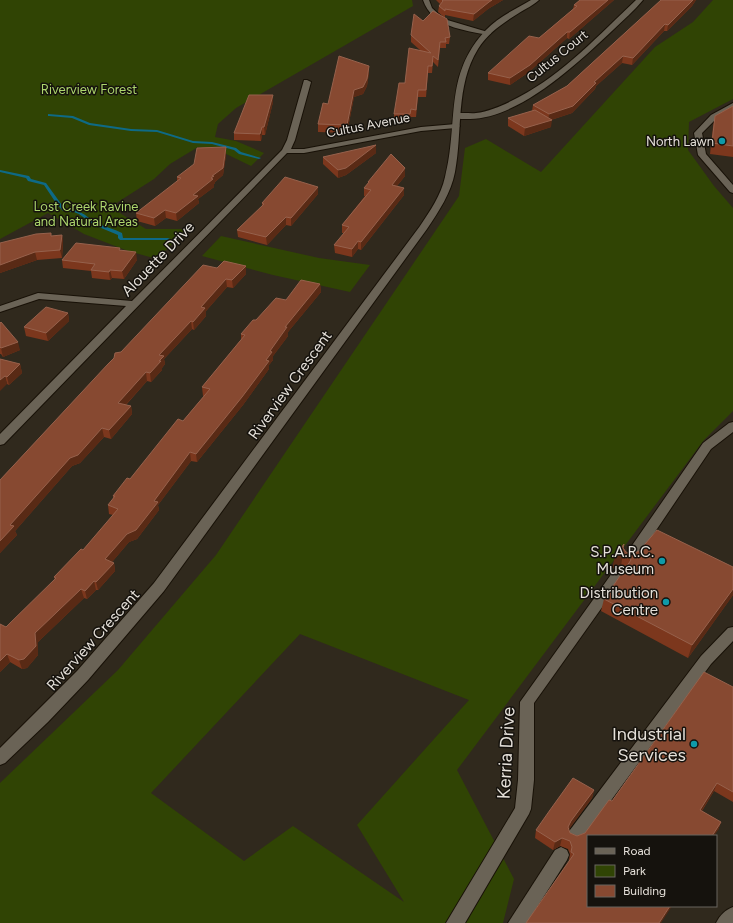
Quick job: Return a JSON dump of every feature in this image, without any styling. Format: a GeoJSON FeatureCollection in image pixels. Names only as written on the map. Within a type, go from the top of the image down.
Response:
{"type":"FeatureCollection","features":[{"type":"Feature","properties":{"kind":"street"},"geometry":{"type":"LineString","coordinates":[[426,0],[429,9],[440,18],[455,25],[488,32]]}},
{"type":"Feature","properties":{"kind":"street","name":"Riverview Crescent"},"geometry":{"type":"LineString","coordinates":[[0,758],[81,678],[159,588],[424,227],[442,197],[451,174],[458,89],[464,69],[476,47],[488,32],[536,0]]}},
{"type":"Feature","properties":{"kind":"street","name":"Cultus Court"},"geometry":{"type":"LineString","coordinates":[[456,121],[494,112],[535,91],[563,70],[640,0]]}},
{"type":"Feature","properties":{"kind":"street","name":"Alouette Drive"},"geometry":{"type":"LineString","coordinates":[[0,441],[285,151],[291,140],[307,82]]}},
{"type":"Feature","properties":{"kind":"street"},"geometry":{"type":"LineString","coordinates":[[733,105],[719,112],[703,126],[698,133],[702,155],[733,190]]}},
{"type":"Feature","properties":{"kind":"street","name":"Cultus Avenue"},"geometry":{"type":"LineString","coordinates":[[285,151],[304,151],[435,127],[456,121]]}},
{"type":"Feature","properties":{"kind":"street"},"geometry":{"type":"LineString","coordinates":[[0,309],[38,296],[135,304]]}},
{"type":"Feature","properties":{"kind":"street","name":"Kerria Drive"},"geometry":{"type":"LineString","coordinates":[[454,923],[523,809],[526,780],[527,702],[625,566],[652,535],[707,446],[733,426]]}},
{"type":"Feature","properties":{"kind":"street"},"geometry":{"type":"LineString","coordinates":[[576,835],[706,660],[733,632]]}},
{"type":"Feature","properties":{"kind":"street"},"geometry":{"type":"LineString","coordinates":[[517,923],[562,855]]}},
{"type":"Feature","properties":{"kind":"street"},"geometry":{"type":"LineString","coordinates":[[725,923],[733,915]]}},
{"type":"Feature","properties":{"kind":"green space","name":"Riverview Forest"},"geometry":{"type":"Polygon","coordinates":[[[0,0],[412,0],[413,6],[236,108],[218,124],[215,137],[236,141],[264,153],[251,166],[220,151],[198,147],[170,164],[154,179],[110,207],[146,229],[187,229],[157,259],[128,251],[84,234],[48,213],[0,239],[0,0]]]}},
{"type":"Feature","properties":{"kind":"green space"},"geometry":{"type":"Polygon","coordinates":[[[713,0],[733,0],[733,99],[689,122],[688,150],[714,186],[733,208],[733,411],[704,440],[457,770],[514,879],[503,923],[0,923],[0,783],[118,670],[216,555],[459,196],[465,148],[486,139],[541,172],[655,47],[693,22],[713,0]],[[300,634],[151,793],[244,861],[293,826],[404,902],[357,825],[469,700],[300,634]]]}},
{"type":"Feature","properties":{"kind":"green space"},"geometry":{"type":"Polygon","coordinates":[[[221,236],[319,258],[370,265],[350,292],[273,275],[202,256],[221,236]]]}},
{"type":"Feature","properties":{"kind":"building"},"geometry":{"type":"Polygon","coordinates":[[[442,0],[492,0],[474,14],[445,9],[445,11],[439,6],[443,1],[442,0]]]}},
{"type":"Feature","properties":{"kind":"building"},"geometry":{"type":"Polygon","coordinates":[[[580,0],[608,0],[570,32],[567,32],[530,65],[510,78],[488,73],[529,36],[539,38],[577,6],[574,5],[580,0]]]}},
{"type":"Feature","properties":{"kind":"building"},"geometry":{"type":"Polygon","coordinates":[[[661,0],[693,0],[668,25],[665,24],[633,58],[623,56],[594,82],[596,83],[573,106],[549,114],[533,105],[567,86],[661,0]]]}},
{"type":"Feature","properties":{"kind":"building"},"geometry":{"type":"Polygon","coordinates":[[[433,11],[447,19],[450,37],[445,38],[446,42],[440,42],[438,60],[433,56],[432,66],[428,66],[426,90],[418,90],[416,110],[411,109],[410,114],[394,114],[399,83],[405,83],[409,48],[431,53],[411,35],[414,14],[423,21],[433,11]]]}},
{"type":"Feature","properties":{"kind":"building"},"geometry":{"type":"Polygon","coordinates":[[[339,56],[369,66],[367,79],[363,87],[354,90],[347,125],[318,124],[323,103],[328,104],[339,56]]]}},
{"type":"Feature","properties":{"kind":"building"},"geometry":{"type":"Polygon","coordinates":[[[249,95],[273,95],[264,127],[262,127],[260,134],[234,133],[249,95]]]}},
{"type":"Feature","properties":{"kind":"building"},"geometry":{"type":"Polygon","coordinates":[[[733,106],[733,146],[712,143],[715,116],[733,106]]]}},
{"type":"Feature","properties":{"kind":"building"},"geometry":{"type":"Polygon","coordinates":[[[535,110],[552,120],[525,128],[508,118],[535,110]]]}},
{"type":"Feature","properties":{"kind":"building"},"geometry":{"type":"Polygon","coordinates":[[[376,145],[346,168],[338,170],[323,157],[376,145]]]}},
{"type":"Feature","properties":{"kind":"building"},"geometry":{"type":"Polygon","coordinates":[[[226,147],[223,168],[212,176],[214,176],[211,178],[213,179],[193,195],[198,196],[176,213],[165,210],[154,218],[136,213],[181,178],[177,177],[194,164],[197,148],[226,147]]]}},
{"type":"Feature","properties":{"kind":"building"},"geometry":{"type":"Polygon","coordinates":[[[391,154],[405,168],[392,185],[404,188],[361,242],[358,241],[352,249],[334,245],[349,227],[342,225],[371,190],[364,188],[391,154]]]}},
{"type":"Feature","properties":{"kind":"building"},"geometry":{"type":"Polygon","coordinates":[[[285,177],[318,187],[291,218],[286,217],[266,237],[237,230],[264,204],[262,203],[285,177]]]}},
{"type":"Feature","properties":{"kind":"building"},"geometry":{"type":"Polygon","coordinates":[[[51,233],[51,236],[62,235],[60,250],[35,252],[0,265],[0,243],[36,234],[51,233]]]}},
{"type":"Feature","properties":{"kind":"building"},"geometry":{"type":"Polygon","coordinates":[[[76,243],[120,248],[119,250],[136,252],[122,271],[110,270],[109,272],[91,270],[95,264],[62,260],[76,243]]]}},
{"type":"Feature","properties":{"kind":"building"},"geometry":{"type":"Polygon","coordinates":[[[224,261],[246,266],[232,280],[226,279],[201,307],[205,308],[193,322],[191,321],[159,355],[164,356],[159,361],[161,361],[150,373],[146,372],[118,403],[131,406],[109,430],[102,428],[78,455],[70,458],[10,525],[14,526],[0,541],[0,480],[114,358],[115,353],[121,352],[203,265],[217,268],[224,261]]]}},
{"type":"Feature","properties":{"kind":"building"},"geometry":{"type":"Polygon","coordinates":[[[301,280],[320,284],[285,327],[287,327],[270,351],[272,352],[266,360],[269,361],[242,397],[196,454],[190,452],[154,501],[158,502],[136,530],[127,534],[105,559],[114,563],[85,591],[81,589],[35,633],[36,646],[24,659],[19,660],[7,654],[0,661],[0,624],[6,627],[56,578],[54,577],[81,549],[83,550],[118,509],[108,505],[115,496],[113,496],[127,478],[130,479],[178,419],[183,421],[210,389],[202,387],[245,335],[241,334],[276,298],[286,300],[301,280]]]}},
{"type":"Feature","properties":{"kind":"building"},"geometry":{"type":"Polygon","coordinates":[[[46,307],[68,313],[46,333],[24,327],[46,307]]]}},
{"type":"Feature","properties":{"kind":"building"},"geometry":{"type":"Polygon","coordinates":[[[1,322],[18,342],[1,348],[0,347],[1,322]]]}},
{"type":"Feature","properties":{"kind":"building"},"geometry":{"type":"Polygon","coordinates":[[[0,359],[20,364],[7,377],[5,376],[0,380],[0,359]]]}},
{"type":"Feature","properties":{"kind":"building","name":"Distribution Centre"},"geometry":{"type":"Polygon","coordinates":[[[657,530],[733,567],[733,589],[692,645],[604,599],[631,560],[629,556],[623,553],[615,556],[624,544],[623,548],[626,552],[632,554],[639,551],[657,530]]]}},
{"type":"Feature","properties":{"kind":"building","name":"Industrial Services"},"geometry":{"type":"Polygon","coordinates":[[[704,672],[733,687],[733,792],[717,783],[700,810],[721,822],[713,835],[587,835],[587,907],[669,907],[659,923],[526,923],[574,854],[571,852],[572,847],[570,841],[562,838],[555,842],[536,830],[550,810],[573,778],[594,790],[568,827],[570,833],[577,836],[585,833],[609,800],[612,801],[704,672]]]}},
{"type":"Feature","properties":{"kind":"waterway"},"geometry":{"type":"LineString","coordinates":[[49,115],[73,117],[89,124],[131,130],[157,131],[193,142],[212,143],[235,149],[240,153],[259,158]]}},
{"type":"Feature","properties":{"kind":"waterway"},"geometry":{"type":"LineString","coordinates":[[0,171],[28,177],[29,180],[45,184],[64,210],[80,213],[96,224],[120,234],[120,238],[122,239],[168,239]]}},
{"type":"Feature","properties":{"kind":"place","name":"North Lawn"},"geometry":{"type":"Point","coordinates":[722,141]}},
{"type":"Feature","properties":{"kind":"place","name":"S.P.A.R.C. Museum"},"geometry":{"type":"Point","coordinates":[662,561]}},
{"type":"Feature","properties":{"kind":"place","name":"Distribution Centre"},"geometry":{"type":"Point","coordinates":[666,602]}},
{"type":"Feature","properties":{"kind":"place","name":"Industrial Services"},"geometry":{"type":"Point","coordinates":[694,744]}},
{"type":"Feature","properties":{"kind":"park label","name":"Lost Creek Ravine and Natural Areas"},"geometry":{"type":"Point","coordinates":[86,214]}}]}
